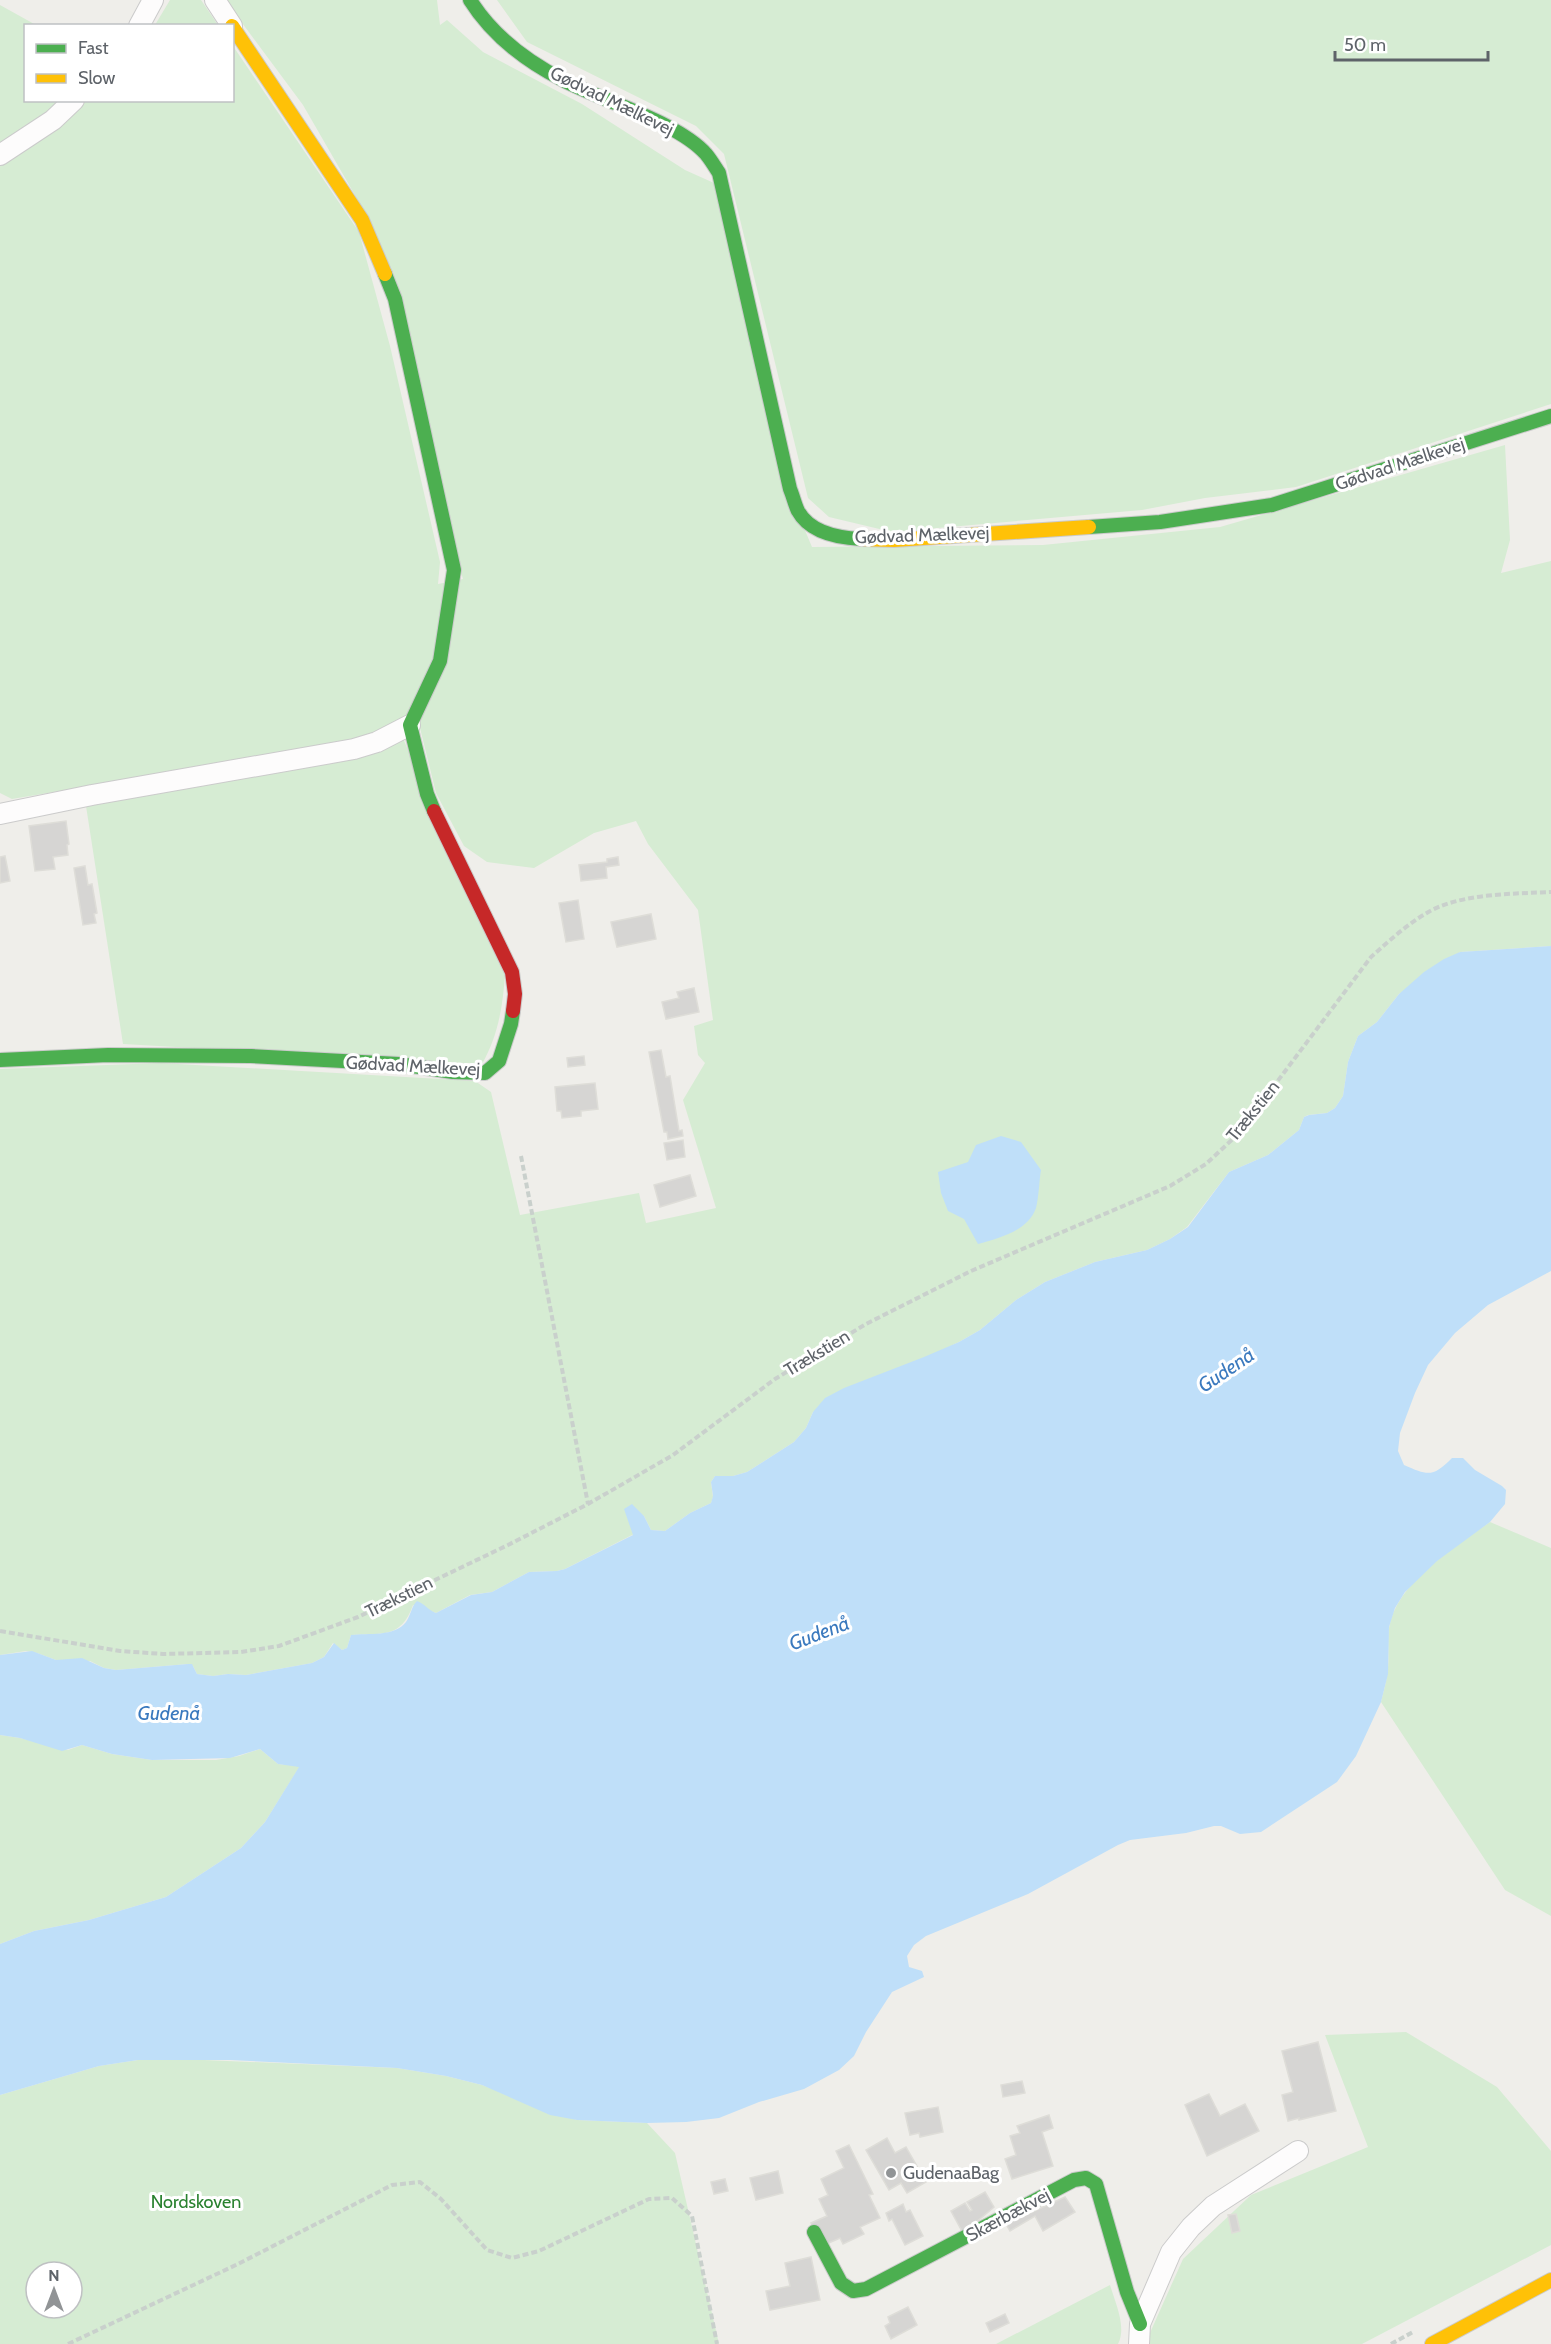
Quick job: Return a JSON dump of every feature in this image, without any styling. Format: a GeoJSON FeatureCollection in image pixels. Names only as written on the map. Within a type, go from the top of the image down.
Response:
{"type":"FeatureCollection","features":[{"type":"Feature","properties":{"kind":"street"},"geometry":{"type":"LineString","coordinates":[[140,24],[153,0]]}},
{"type":"Feature","properties":{"kind":"street"},"geometry":{"type":"LineString","coordinates":[[215,0],[231,24]]}},
{"type":"Feature","properties":{"kind":"street","name":"Gødvad Mælkevej"},"geometry":{"type":"LineString","coordinates":[[470,0],[481,17],[511,47],[562,80],[680,133],[705,153],[719,173],[790,489],[799,513],[809,523],[825,533],[844,538],[894,540],[1160,522],[1272,505],[1551,416]]}},
{"type":"Feature","properties":{"kind":"street"},"geometry":{"type":"LineString","coordinates":[[0,814],[92,795],[354,749],[377,742],[410,725],[440,661],[454,570],[395,299],[362,220],[234,29]]}},
{"type":"Feature","properties":{"kind":"street"},"geometry":{"type":"LineString","coordinates":[[0,155],[53,120],[72,102]]}},
{"type":"Feature","properties":{"kind":"street","name":"Gødvad Mælkevej"},"geometry":{"type":"LineString","coordinates":[[0,1060],[108,1055],[251,1056],[399,1064],[453,1072],[485,1073],[499,1061],[511,1024],[515,994],[512,972],[441,829],[427,794],[410,725]]}},
{"type":"Feature","properties":{"kind":"street","name":"Skærbækvej"},"geometry":{"type":"LineString","coordinates":[[1139,2344],[1140,2324],[1171,2252],[1191,2227],[1213,2206],[1298,2151]]}},
{"type":"Feature","properties":{"kind":"street","name":"Skærbækvej"},"geometry":{"type":"LineString","coordinates":[[814,2232],[841,2283],[853,2291],[866,2289],[1074,2180],[1086,2178],[1096,2184],[1127,2292],[1140,2324]]}},
{"type":"Feature","properties":{"kind":"street"},"geometry":{"type":"LineString","coordinates":[[1432,2344],[1551,2280]]}},
{"type":"Feature","properties":{"kind":"path","name":"Trækstien"},"geometry":{"type":"LineString","coordinates":[[0,1631],[120,1651],[163,1654],[241,1652],[279,1646],[358,1617],[588,1504],[673,1455],[775,1379],[866,1324],[971,1271],[1170,1186],[1206,1164],[1237,1135],[1371,957],[1426,912],[1470,898],[1551,892]]}},
{"type":"Feature","properties":{"kind":"path"},"geometry":{"type":"LineString","coordinates":[[521,1156],[588,1504]]}},
{"type":"Feature","properties":{"kind":"path"},"geometry":{"type":"LineString","coordinates":[[68,2344],[238,2264],[392,2185],[420,2182],[441,2199],[487,2250],[512,2258],[539,2252],[649,2199],[672,2198],[692,2216],[717,2344]]}},
{"type":"Feature","properties":{"kind":"green space"},"geometry":{"type":"Polygon","coordinates":[[[170,0],[201,0],[217,24],[156,24],[170,0]]]}},
{"type":"Feature","properties":{"kind":"green space"},"geometry":{"type":"Polygon","coordinates":[[[225,0],[437,0],[440,25],[447,20],[483,52],[582,104],[685,170],[714,183],[780,471],[812,547],[1043,545],[1220,527],[1505,445],[1510,540],[1501,573],[1551,561],[1551,946],[1460,952],[1399,994],[1377,1022],[1358,1036],[1348,1062],[1343,1096],[1335,1108],[1327,1113],[1304,1117],[1299,1130],[1268,1155],[1229,1172],[1187,1227],[1170,1239],[1147,1250],[1095,1262],[1045,1282],[1016,1300],[980,1330],[959,1342],[813,1412],[806,1428],[794,1442],[747,1472],[733,1476],[715,1476],[711,1482],[713,1497],[711,1503],[690,1513],[665,1531],[651,1530],[644,1516],[625,1509],[634,1534],[565,1569],[529,1572],[492,1592],[470,1595],[436,1613],[413,1605],[403,1624],[396,1629],[381,1634],[351,1635],[347,1648],[342,1650],[333,1643],[324,1657],[312,1663],[246,1675],[213,1676],[197,1674],[193,1666],[188,1664],[116,1670],[104,1668],[90,1661],[56,1660],[26,1651],[0,1655],[0,1069],[161,1063],[475,1081],[491,1092],[520,1215],[639,1193],[646,1223],[716,1208],[683,1100],[705,1063],[698,1055],[694,1026],[713,1020],[698,910],[648,844],[636,821],[594,833],[534,868],[487,862],[464,846],[436,793],[420,728],[341,744],[12,799],[0,793],[0,5],[34,24],[24,24],[24,102],[234,102],[234,47],[359,232],[390,346],[440,562],[438,584],[463,579],[363,209],[303,105],[225,0]]]}},
{"type":"Feature","properties":{"kind":"green space"},"geometry":{"type":"Polygon","coordinates":[[[497,0],[1551,0],[1551,404],[1296,487],[1205,498],[1142,510],[892,532],[829,517],[808,498],[724,154],[696,126],[527,42],[497,0]]]}},
{"type":"Feature","properties":{"kind":"green space"},"geometry":{"type":"Polygon","coordinates":[[[402,736],[505,974],[499,1020],[482,1064],[123,1044],[86,806],[358,756],[402,736]]]}},
{"type":"Feature","properties":{"kind":"green space"},"geometry":{"type":"Polygon","coordinates":[[[1490,1522],[1551,1548],[1551,1916],[1505,1890],[1381,1702],[1388,1669],[1389,1628],[1394,1612],[1403,1596],[1429,1567],[1490,1522]]]}},
{"type":"Feature","properties":{"kind":"green space"},"geometry":{"type":"Polygon","coordinates":[[[0,1735],[68,1750],[82,1745],[112,1754],[152,1760],[216,1760],[260,1749],[278,1764],[300,1766],[265,1822],[241,1848],[166,1897],[89,1920],[34,1931],[0,1944],[0,1735]]]}},
{"type":"Feature","properties":{"kind":"green space"},"geometry":{"type":"Polygon","coordinates":[[[1406,2032],[1497,2087],[1551,2151],[1551,2245],[1362,2344],[1145,2344],[1183,2259],[1251,2195],[1368,2147],[1325,2035],[1406,2032]]]}},
{"type":"Feature","properties":{"kind":"green space","name":"Nordskoven"},"geometry":{"type":"Polygon","coordinates":[[[181,2059],[397,2068],[482,2085],[577,2120],[647,2123],[675,2153],[719,2344],[0,2344],[0,2095],[99,2066],[138,2060],[181,2059]]]}},
{"type":"Feature","properties":{"kind":"green space"},"geometry":{"type":"Polygon","coordinates":[[[1110,2285],[1121,2322],[1118,2344],[996,2344],[1110,2285]]]}},
{"type":"Feature","properties":{"kind":"water","name":"Gudenå"},"geometry":{"type":"Polygon","coordinates":[[[1551,946],[1551,1271],[1488,1305],[1455,1333],[1428,1365],[1400,1433],[1398,1451],[1404,1465],[1425,1473],[1440,1469],[1452,1458],[1463,1458],[1475,1470],[1506,1490],[1505,1504],[1490,1522],[1437,1561],[1405,1592],[1395,1608],[1389,1627],[1388,1674],[1381,1702],[1356,1756],[1337,1782],[1261,1832],[1240,1834],[1221,1826],[1214,1826],[1186,1833],[1130,1840],[1028,1894],[926,1936],[914,1945],[907,1956],[909,1967],[922,1971],[924,1977],[892,1992],[866,2032],[854,2056],[839,2070],[804,2089],[759,2102],[719,2118],[647,2123],[577,2120],[550,2115],[482,2085],[446,2076],[397,2068],[230,2060],[138,2060],[99,2066],[0,2095],[0,1944],[34,1931],[89,1920],[166,1897],[241,1848],[265,1822],[299,1767],[278,1764],[260,1749],[230,1758],[152,1760],[112,1754],[82,1745],[62,1751],[20,1738],[0,1735],[0,1655],[32,1651],[56,1660],[82,1658],[104,1668],[116,1670],[192,1664],[197,1674],[213,1676],[246,1675],[312,1663],[324,1657],[334,1643],[342,1650],[347,1648],[351,1635],[388,1632],[401,1627],[417,1601],[436,1613],[471,1595],[492,1592],[529,1572],[565,1569],[633,1535],[624,1509],[632,1504],[644,1516],[651,1530],[665,1531],[690,1513],[711,1503],[713,1496],[711,1482],[715,1476],[733,1476],[747,1472],[794,1442],[825,1398],[844,1388],[959,1342],[980,1330],[1016,1300],[1045,1282],[1095,1262],[1147,1250],[1188,1227],[1229,1172],[1268,1155],[1299,1130],[1304,1117],[1327,1113],[1335,1108],[1343,1096],[1348,1062],[1358,1036],[1377,1022],[1399,994],[1424,972],[1460,952],[1551,946]]]}},
{"type":"Feature","properties":{"kind":"water"},"geometry":{"type":"Polygon","coordinates":[[[1001,1136],[1021,1142],[1041,1170],[1036,1208],[1032,1216],[1020,1228],[978,1244],[964,1219],[948,1211],[941,1193],[938,1172],[968,1162],[976,1145],[1001,1136]]]}},
{"type":"Feature","properties":{"kind":"building"},"geometry":{"type":"Polygon","coordinates":[[[66,821],[68,855],[53,857],[55,869],[35,871],[29,826],[66,821]]]}},
{"type":"Feature","properties":{"kind":"building"},"geometry":{"type":"Polygon","coordinates":[[[5,856],[10,881],[0,883],[0,857],[5,856]]]}},
{"type":"Feature","properties":{"kind":"building"},"geometry":{"type":"Polygon","coordinates":[[[618,857],[619,865],[606,867],[607,878],[581,881],[579,865],[607,862],[607,859],[618,857]]]}},
{"type":"Feature","properties":{"kind":"building"},"geometry":{"type":"Polygon","coordinates":[[[85,866],[88,885],[92,884],[97,913],[94,914],[96,923],[83,925],[74,868],[85,866]]]}},
{"type":"Feature","properties":{"kind":"building"},"geometry":{"type":"Polygon","coordinates":[[[578,900],[584,939],[566,942],[559,903],[578,900]]]}},
{"type":"Feature","properties":{"kind":"building"},"geometry":{"type":"Polygon","coordinates":[[[651,914],[656,939],[617,947],[611,922],[651,914]]]}},
{"type":"Feature","properties":{"kind":"building"},"geometry":{"type":"Polygon","coordinates":[[[694,988],[699,1012],[666,1019],[662,1002],[679,998],[677,992],[694,988]]]}},
{"type":"Feature","properties":{"kind":"building"},"geometry":{"type":"Polygon","coordinates":[[[661,1050],[666,1077],[670,1076],[679,1131],[682,1130],[683,1136],[668,1139],[667,1132],[664,1132],[649,1052],[661,1050]]]}},
{"type":"Feature","properties":{"kind":"building"},"geometry":{"type":"Polygon","coordinates":[[[584,1056],[585,1065],[568,1067],[567,1058],[584,1056]]]}},
{"type":"Feature","properties":{"kind":"building"},"geometry":{"type":"Polygon","coordinates":[[[595,1083],[598,1109],[581,1111],[581,1116],[562,1118],[561,1111],[557,1111],[555,1087],[595,1083]]]}},
{"type":"Feature","properties":{"kind":"building"},"geometry":{"type":"Polygon","coordinates":[[[683,1140],[685,1157],[667,1160],[664,1143],[683,1140]]]}},
{"type":"Feature","properties":{"kind":"building"},"geometry":{"type":"Polygon","coordinates":[[[690,1175],[696,1196],[660,1207],[654,1185],[690,1175]]]}},
{"type":"Feature","properties":{"kind":"building"},"geometry":{"type":"Polygon","coordinates":[[[1318,2042],[1336,2111],[1288,2121],[1282,2095],[1293,2092],[1282,2051],[1318,2042]]]}},
{"type":"Feature","properties":{"kind":"building"},"geometry":{"type":"Polygon","coordinates":[[[1022,2081],[1025,2093],[1003,2097],[1001,2085],[1022,2081]]]}},
{"type":"Feature","properties":{"kind":"building"},"geometry":{"type":"Polygon","coordinates":[[[1209,2094],[1220,2116],[1245,2104],[1259,2131],[1207,2156],[1185,2105],[1209,2094]]]}},
{"type":"Feature","properties":{"kind":"building"},"geometry":{"type":"Polygon","coordinates":[[[938,2107],[943,2132],[920,2137],[919,2133],[910,2135],[905,2113],[938,2107]]]}},
{"type":"Feature","properties":{"kind":"building"},"geometry":{"type":"Polygon","coordinates":[[[1049,2115],[1053,2128],[1042,2132],[1053,2166],[1012,2179],[1005,2159],[1016,2155],[1010,2136],[1020,2133],[1017,2126],[1049,2115]]]}},
{"type":"Feature","properties":{"kind":"building"},"geometry":{"type":"Polygon","coordinates":[[[887,2138],[895,2153],[906,2147],[926,2182],[907,2193],[901,2183],[889,2190],[866,2150],[887,2138]]]}},
{"type":"Feature","properties":{"kind":"building"},"geometry":{"type":"Polygon","coordinates":[[[849,2145],[873,2194],[869,2195],[880,2218],[860,2227],[864,2234],[843,2244],[840,2238],[822,2246],[811,2223],[827,2216],[819,2199],[828,2195],[821,2179],[844,2168],[836,2151],[849,2145]]]}},
{"type":"Feature","properties":{"kind":"building"},"geometry":{"type":"Polygon","coordinates":[[[778,2171],[783,2193],[756,2200],[750,2178],[778,2171]]]}},
{"type":"Feature","properties":{"kind":"building"},"geometry":{"type":"Polygon","coordinates":[[[725,2179],[728,2191],[714,2194],[711,2182],[725,2179]]]}},
{"type":"Feature","properties":{"kind":"building"},"geometry":{"type":"Polygon","coordinates":[[[985,2192],[994,2207],[963,2233],[951,2211],[965,2203],[970,2211],[972,2210],[967,2202],[985,2192]]]}},
{"type":"Feature","properties":{"kind":"building"},"geometry":{"type":"Polygon","coordinates":[[[1065,2197],[1075,2212],[1043,2231],[1035,2216],[1010,2231],[1006,2224],[1065,2197]]]}},
{"type":"Feature","properties":{"kind":"building"},"geometry":{"type":"Polygon","coordinates":[[[903,2204],[906,2212],[910,2210],[923,2236],[905,2245],[892,2219],[889,2221],[886,2213],[903,2204]]]}},
{"type":"Feature","properties":{"kind":"building"},"geometry":{"type":"Polygon","coordinates":[[[1236,2214],[1240,2231],[1232,2233],[1228,2215],[1236,2214]]]}},
{"type":"Feature","properties":{"kind":"building"},"geometry":{"type":"Polygon","coordinates":[[[811,2257],[820,2300],[770,2310],[766,2291],[790,2286],[785,2263],[811,2257]]]}},
{"type":"Feature","properties":{"kind":"building"},"geometry":{"type":"Polygon","coordinates":[[[908,2307],[917,2325],[891,2339],[885,2326],[890,2323],[888,2317],[908,2307]]]}},
{"type":"Feature","properties":{"kind":"building"},"geometry":{"type":"Polygon","coordinates":[[[1005,2314],[1009,2323],[990,2332],[986,2323],[1005,2314]]]}},
{"type":"Feature","properties":{"kind":"traffic: fast"},"geometry":{"type":"LineString","coordinates":[[470,0],[499,36],[523,56],[579,88],[659,122],[693,142],[710,159],[719,173],[790,489],[797,509],[803,518],[817,529],[835,536],[861,539]]}},
{"type":"Feature","properties":{"kind":"traffic: fast"},"geometry":{"type":"LineString","coordinates":[[385,274],[395,299],[454,570],[440,661],[410,725],[427,794],[434,811]]}},
{"type":"Feature","properties":{"kind":"traffic: fast"},"geometry":{"type":"LineString","coordinates":[[1089,527],[1160,522],[1272,505],[1551,416]]}},
{"type":"Feature","properties":{"kind":"traffic: fast"},"geometry":{"type":"LineString","coordinates":[[0,1060],[108,1055],[251,1056],[399,1064],[453,1072],[485,1073],[499,1061],[513,1011]]}},
{"type":"Feature","properties":{"kind":"traffic: fast"},"geometry":{"type":"LineString","coordinates":[[814,2232],[841,2283],[853,2291],[866,2289],[1074,2180],[1086,2178],[1096,2184],[1127,2292],[1140,2324]]}},
{"type":"Feature","properties":{"kind":"traffic: slow"},"geometry":{"type":"LineString","coordinates":[[234,29],[362,220],[385,274]]}},
{"type":"Feature","properties":{"kind":"traffic: slow"},"geometry":{"type":"LineString","coordinates":[[861,539],[894,540],[1089,527]]}},
{"type":"Feature","properties":{"kind":"traffic: slow"},"geometry":{"type":"LineString","coordinates":[[1432,2344],[1551,2280]]}},
{"type":"Feature","properties":{"kind":"traffic: jam"},"geometry":{"type":"LineString","coordinates":[[434,811],[512,972],[515,994],[513,1011]]}},
{"type":"Feature","properties":{"kind":"place","name":"GudenaaBag"},"geometry":{"type":"Point","coordinates":[891,2173]}}]}
